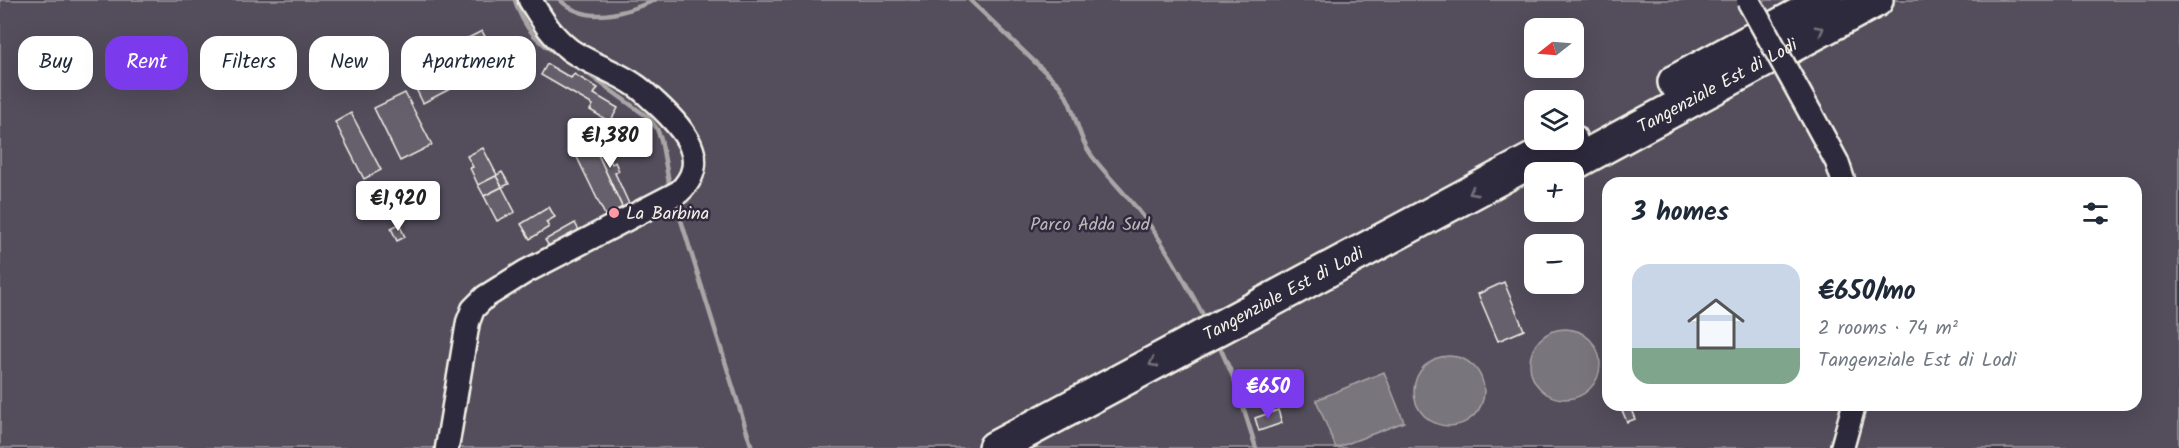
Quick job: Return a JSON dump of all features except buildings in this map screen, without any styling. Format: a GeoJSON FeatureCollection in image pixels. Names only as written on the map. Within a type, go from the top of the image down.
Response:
{"type":"FeatureCollection","features":[{"type":"Feature","properties":{"kind":"highway","name":"Tangenziale Est di Lodi"},"geometry":{"type":"LineString","coordinates":[[1043,448],[1216,342],[1550,159],[1827,0]]}},
{"type":"Feature","properties":{"kind":"highway","name":"Tangenziale Est di Lodi"},"geometry":{"type":"LineString","coordinates":[[1550,159],[1876,0]]}},
{"type":"Feature","properties":{"kind":"highway","name":"Tangenziale Est di Lodi"},"geometry":{"type":"LineString","coordinates":[[995,448],[1216,342]]}},
{"type":"Feature","properties":{"kind":"street"},"geometry":{"type":"LineString","coordinates":[[447,448],[468,322],[473,309],[485,297],[525,272],[673,195],[688,183],[693,170],[691,147],[680,126],[636,85],[572,51],[550,33],[530,0]]}},
{"type":"Feature","properties":{"kind":"street"},"geometry":{"type":"LineString","coordinates":[[1748,0],[1837,162],[1842,177]]}},
{"type":"Feature","properties":{"kind":"street"},"geometry":{"type":"LineString","coordinates":[[1842,448],[1852,411]]}},
{"type":"Feature","properties":{"kind":"green space","name":"Parco Adda Sud"},"geometry":{"type":"Polygon","coordinates":[[[0,0],[2179,0],[2179,448],[0,448],[0,0]]]}},
{"type":"Feature","properties":{"kind":"shaded area"},"geometry":{"type":"Polygon","coordinates":[[[1565,329],[1578,332],[1590,339],[1597,351],[1600,364],[1597,377],[1590,389],[1578,396],[1565,399],[1552,396],[1540,389],[1533,377],[1530,364],[1533,351],[1540,339],[1552,332],[1565,329]]]}},
{"type":"Feature","properties":{"kind":"shaded area"},"geometry":{"type":"Polygon","coordinates":[[[1449,356],[1462,359],[1474,366],[1481,378],[1484,391],[1481,404],[1474,416],[1462,423],[1449,426],[1436,423],[1424,416],[1417,404],[1414,391],[1417,378],[1424,366],[1436,359],[1449,356]]]}},
{"type":"Feature","properties":{"kind":"shaded area"},"geometry":{"type":"Polygon","coordinates":[[[1384,372],[1404,422],[1336,448],[1316,400],[1384,372]]]}},
{"type":"Feature","properties":{"kind":"waterway"},"geometry":{"type":"LineString","coordinates":[[515,0],[528,28],[547,47],[565,59]]}},
{"type":"Feature","properties":{"kind":"waterway"},"geometry":{"type":"LineString","coordinates":[[560,0],[582,13],[594,15],[619,13],[655,0]]}},
{"type":"Feature","properties":{"kind":"waterway"},"geometry":{"type":"LineString","coordinates":[[970,0],[1060,86],[1070,103],[1087,148],[1152,229],[1207,322]]}},
{"type":"Feature","properties":{"kind":"waterway"},"geometry":{"type":"LineString","coordinates":[[580,68],[649,118],[661,139],[670,188]]}},
{"type":"Feature","properties":{"kind":"waterway"},"geometry":{"type":"LineString","coordinates":[[675,201],[752,448]]}},
{"type":"Feature","properties":{"kind":"waterway"},"geometry":{"type":"LineString","coordinates":[[1218,343],[1235,381],[1256,448]]}},
{"type":"Feature","properties":{"kind":"place","name":"La Barbina"},"geometry":{"type":"Point","coordinates":[614,213]}}]}
